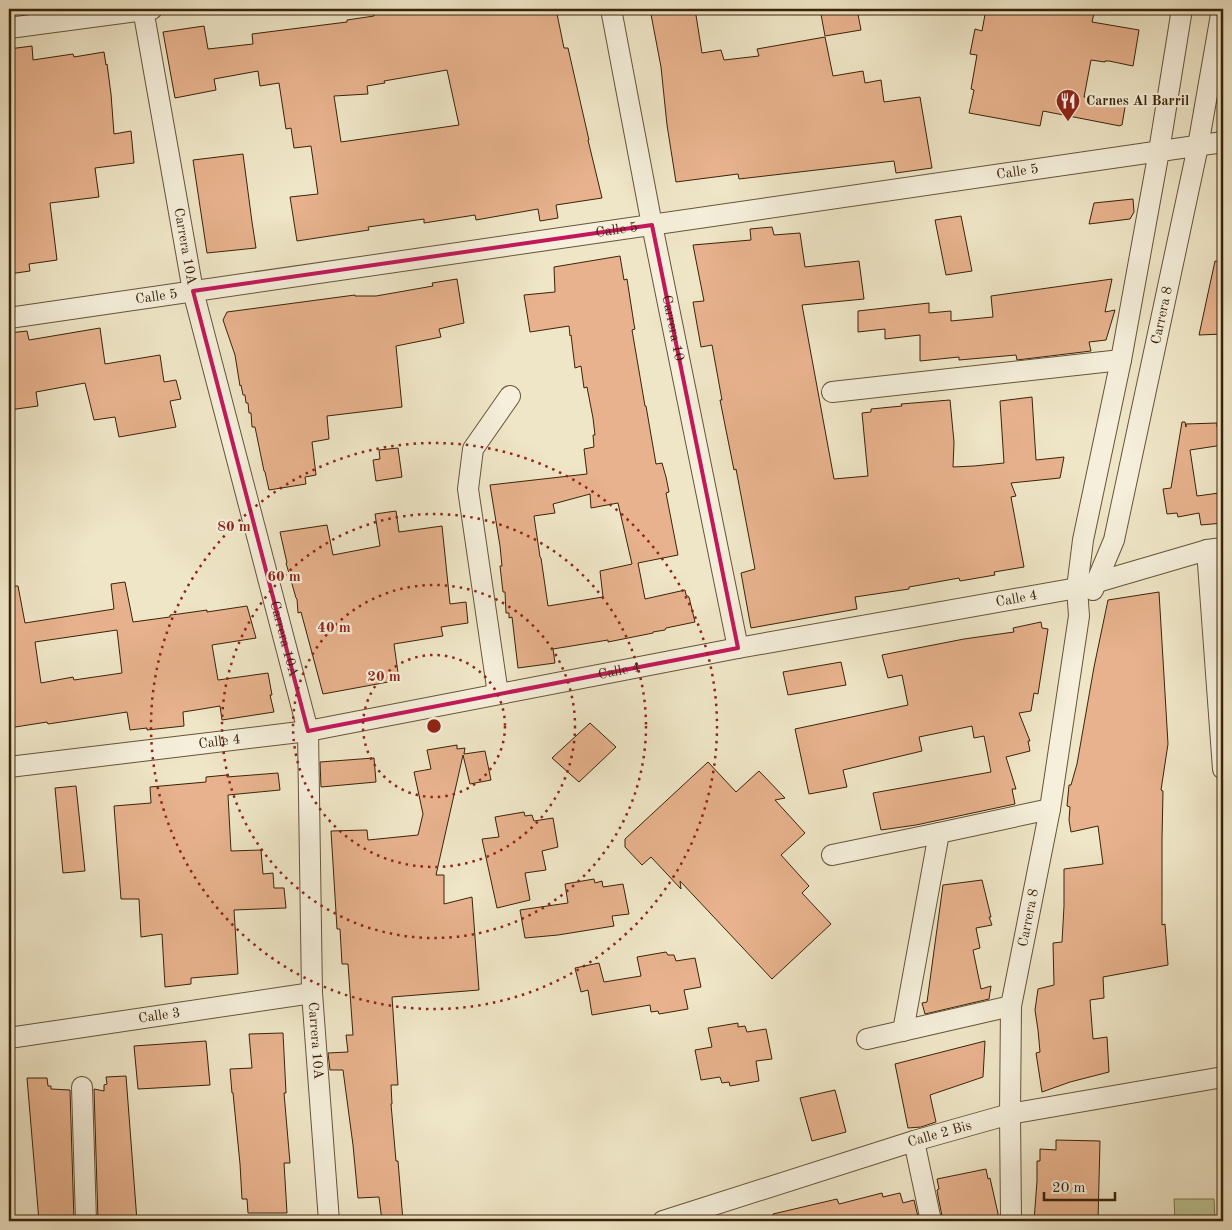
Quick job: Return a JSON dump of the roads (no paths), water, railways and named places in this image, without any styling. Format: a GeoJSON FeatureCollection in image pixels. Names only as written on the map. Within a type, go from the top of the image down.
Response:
{"type":"FeatureCollection","features":[{"type":"Feature","properties":{"kind":"street"},"geometry":{"type":"LineString","coordinates":[[9,28],[146,9]]}},
{"type":"Feature","properties":{"kind":"street","name":"Carrera 10A"},"geometry":{"type":"LineString","coordinates":[[146,9],[193,291],[308,731],[312,994],[329,1221]]}},
{"type":"Feature","properties":{"kind":"street","name":"Carrera 10"},"geometry":{"type":"LineString","coordinates":[[611,9],[652,225],[738,648]]}},
{"type":"Feature","properties":{"kind":"street","name":"Carrera 8"},"geometry":{"type":"LineString","coordinates":[[1011,1221],[1011,1006],[1050,809],[1080,616],[1077,588],[1083,540],[1121,360],[1159,151],[1182,9]]}},
{"type":"Feature","properties":{"kind":"street","name":"Carrera 8"},"geometry":{"type":"LineString","coordinates":[[1080,616],[1097,582],[1114,540],[1198,146],[1222,9]]}},
{"type":"Feature","properties":{"kind":"street","name":"Calle 5"},"geometry":{"type":"LineString","coordinates":[[9,318],[1223,142]]}},
{"type":"Feature","properties":{"kind":"street"},"geometry":{"type":"LineString","coordinates":[[832,392],[1121,360]]}},
{"type":"Feature","properties":{"kind":"street"},"geometry":{"type":"LineString","coordinates":[[498,694],[468,489],[473,449],[510,396]]}},
{"type":"Feature","properties":{"kind":"street"},"geometry":{"type":"LineString","coordinates":[[1215,549],[1223,769]]}},
{"type":"Feature","properties":{"kind":"street","name":"Calle 4"},"geometry":{"type":"LineString","coordinates":[[9,767],[308,731],[738,648],[1077,588],[1215,549]]}},
{"type":"Feature","properties":{"kind":"street"},"geometry":{"type":"LineString","coordinates":[[832,855],[1050,809]]}},
{"type":"Feature","properties":{"kind":"street"},"geometry":{"type":"LineString","coordinates":[[903,1031],[939,833]]}},
{"type":"Feature","properties":{"kind":"street","name":"Calle 3"},"geometry":{"type":"LineString","coordinates":[[9,1038],[312,994]]}},
{"type":"Feature","properties":{"kind":"street"},"geometry":{"type":"LineString","coordinates":[[867,1039],[1011,1006]]}},
{"type":"Feature","properties":{"kind":"street","name":"Calle 2 Bis"},"geometry":{"type":"LineString","coordinates":[[663,1221],[914,1141],[1010,1114],[1223,1077]]}},
{"type":"Feature","properties":{"kind":"street"},"geometry":{"type":"LineString","coordinates":[[82,1087],[86,1221]]}},
{"type":"Feature","properties":{"kind":"street"},"geometry":{"type":"LineString","coordinates":[[914,1141],[932,1221]]}},
{"type":"Feature","properties":{"kind":"place","name":"Carnes Al Barril"},"geometry":{"type":"Point","coordinates":[1068,122]}}]}
